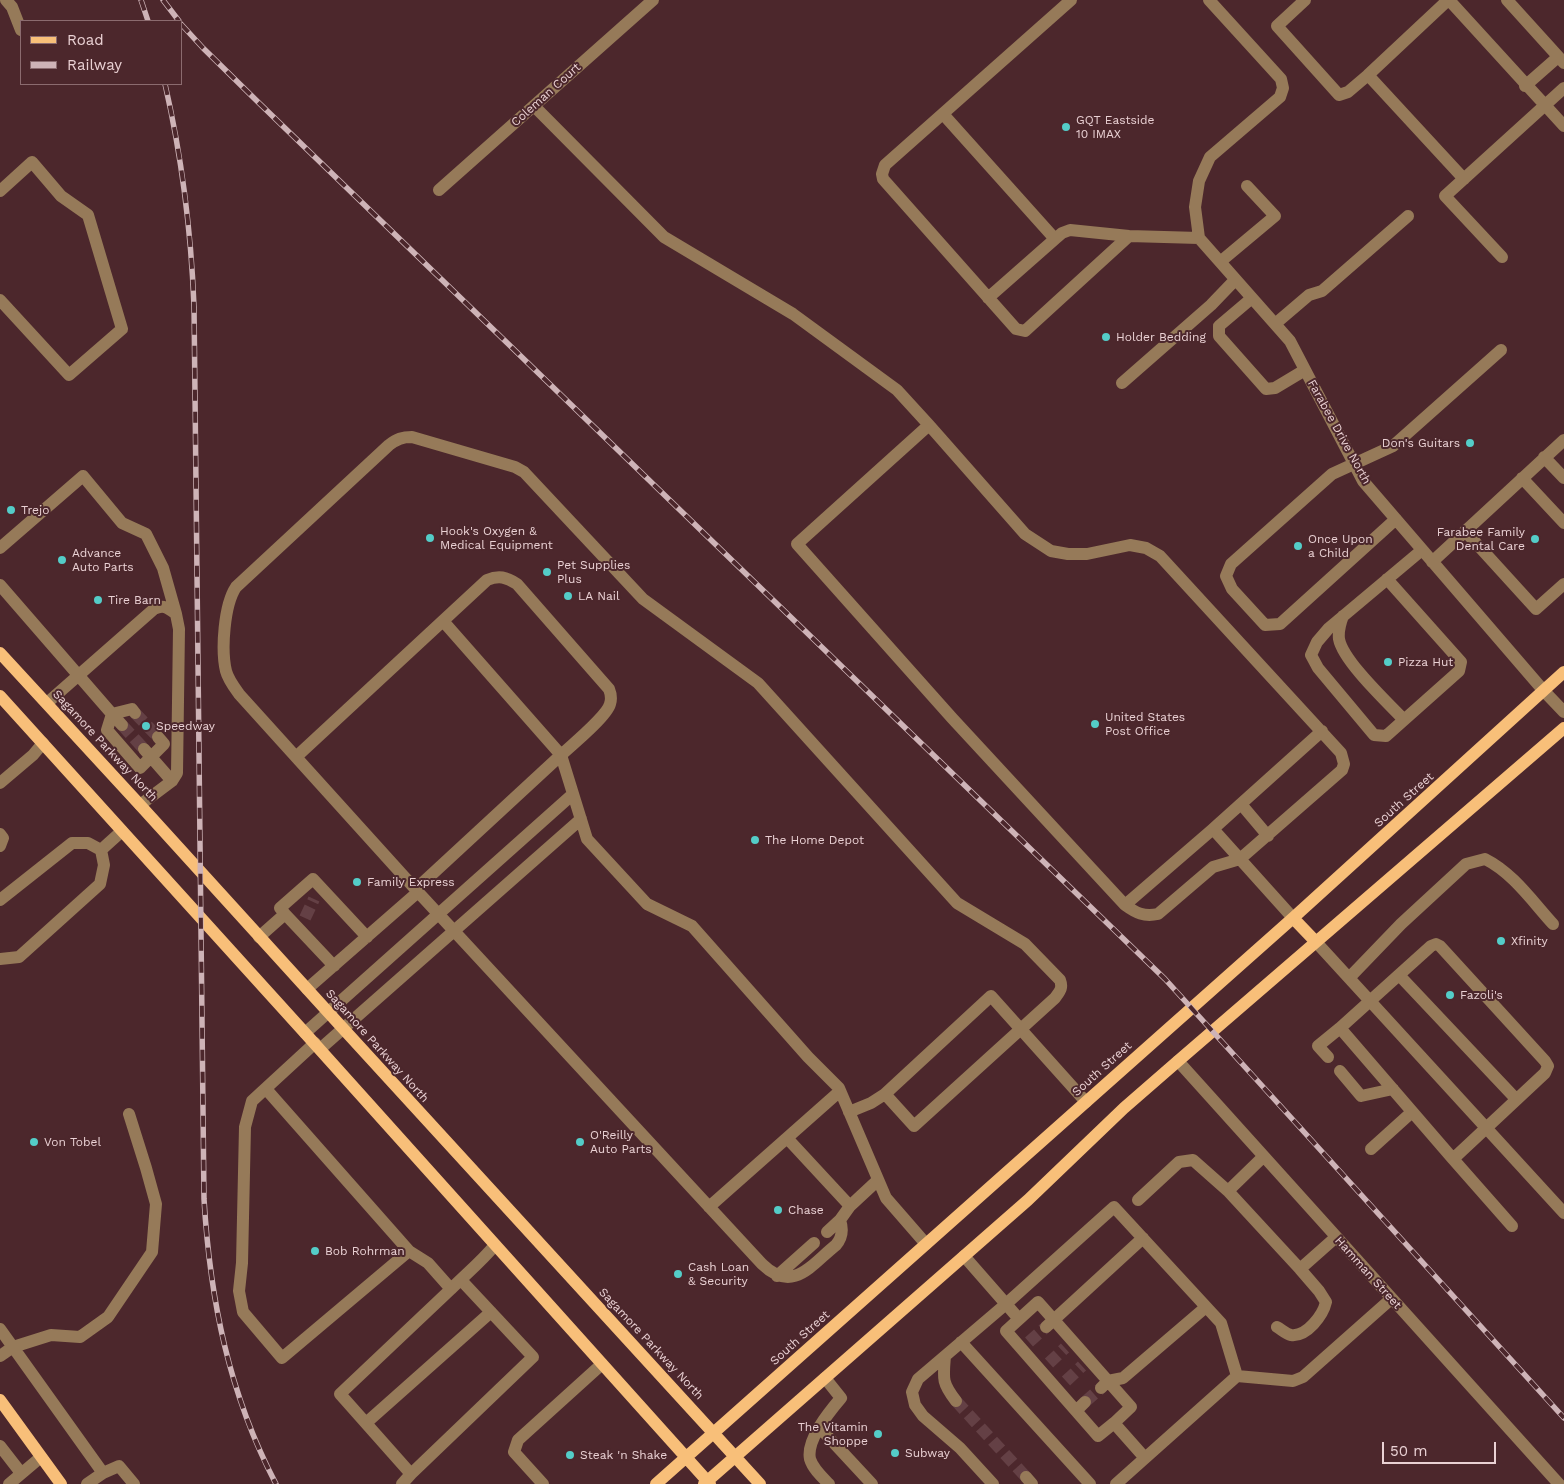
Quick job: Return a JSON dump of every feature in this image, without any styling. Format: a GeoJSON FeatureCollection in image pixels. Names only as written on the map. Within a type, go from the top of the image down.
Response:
{"type":"FeatureCollection","features":[{"type":"Feature","properties":{"kind":"main road","name":"Sagamore Parkway North"},"geometry":{"type":"LineString","coordinates":[[0,653],[760,1484]]}},
{"type":"Feature","properties":{"kind":"main road","name":"South Street"},"geometry":{"type":"LineString","coordinates":[[656,1484],[1293,918],[1564,672]]}},
{"type":"Feature","properties":{"kind":"main road"},"geometry":{"type":"LineString","coordinates":[[2,704],[43,743],[318,1046],[707,1483],[735,1456],[1028,1200],[1124,1108],[1564,728]]}},
{"type":"Feature","properties":{"kind":"main road"},"geometry":{"type":"LineString","coordinates":[[1293,918],[1316,942]]}},
{"type":"Feature","properties":{"kind":"main road"},"geometry":{"type":"LineString","coordinates":[[2,1407],[60,1484]]}},
{"type":"Feature","properties":{"kind":"street"},"geometry":{"type":"LineString","coordinates":[[6,0],[12,7],[20,27]]}},
{"type":"Feature","properties":{"kind":"street","name":"Coleman Court"},"geometry":{"type":"LineString","coordinates":[[439,190],[653,0]]}},
{"type":"Feature","properties":{"kind":"street"},"geometry":{"type":"LineString","coordinates":[[1071,0],[885,165],[882,174],[883,179],[1016,329],[1025,331],[1128,236]]}},
{"type":"Feature","properties":{"kind":"street"},"geometry":{"type":"LineString","coordinates":[[988,298],[1062,233],[1070,230],[1128,236],[1199,238],[1195,207],[1199,181],[1210,157],[1280,97],[1283,88],[1282,79],[1209,0]]}},
{"type":"Feature","properties":{"kind":"street"},"geometry":{"type":"LineString","coordinates":[[1305,0],[1277,26],[1339,95],[1348,92],[1368,75],[1448,0],[1564,126]]}},
{"type":"Feature","properties":{"kind":"street"},"geometry":{"type":"LineString","coordinates":[[1508,0],[1561,60],[1526,86]]}},
{"type":"Feature","properties":{"kind":"street"},"geometry":{"type":"LineString","coordinates":[[1368,75],[1464,179]]}},
{"type":"Feature","properties":{"kind":"street"},"geometry":{"type":"LineString","coordinates":[[1502,257],[1445,196],[1564,88]]}},
{"type":"Feature","properties":{"kind":"street"},"geometry":{"type":"LineString","coordinates":[[534,106],[664,237],[793,314],[897,390],[929,425],[1025,534],[1038,544],[1051,551],[1068,554],[1087,554],[1130,545],[1146,548],[1160,556],[1341,754],[1344,764],[1342,770],[1268,836],[1240,859],[1213,868],[1158,914],[1151,916],[1137,914],[1125,905],[932,696],[797,544],[929,425]]}},
{"type":"Feature","properties":{"kind":"street"},"geometry":{"type":"LineString","coordinates":[[943,114],[1055,239]]}},
{"type":"Feature","properties":{"kind":"street"},"geometry":{"type":"LineString","coordinates":[[0,191],[32,162],[61,196],[88,215],[122,329],[69,375],[0,300]]}},
{"type":"Feature","properties":{"kind":"street"},"geometry":{"type":"LineString","coordinates":[[1220,262],[1275,216],[1247,186]]}},
{"type":"Feature","properties":{"kind":"street"},"geometry":{"type":"LineString","coordinates":[[1275,324],[1309,295],[1322,291],[1408,216]]}},
{"type":"Feature","properties":{"kind":"street","name":"Farabee Drive North"},"geometry":{"type":"LineString","coordinates":[[1199,238],[1290,341],[1363,481],[1564,712]]}},
{"type":"Feature","properties":{"kind":"street"},"geometry":{"type":"LineString","coordinates":[[1122,384],[1211,305],[1235,280]]}},
{"type":"Feature","properties":{"kind":"street"},"geometry":{"type":"LineString","coordinates":[[1252,298],[1219,326],[1219,336],[1266,389],[1275,388],[1305,370]]}},
{"type":"Feature","properties":{"kind":"street"},"geometry":{"type":"LineString","coordinates":[[1396,519],[1280,624],[1265,625],[1232,589],[1226,576],[1231,564],[1332,474],[1393,446],[1501,350]]}},
{"type":"Feature","properties":{"kind":"street"},"geometry":{"type":"LineString","coordinates":[[840,1220],[841,1240],[796,1277],[785,1278],[777,1276],[762,1264],[454,932],[239,694],[226,672],[224,651],[228,604],[236,587],[396,440],[402,437],[412,437],[515,467],[524,472],[643,600],[758,683],[957,902],[1025,944],[1060,980],[1062,985],[1055,998],[914,1126],[885,1094]]}},
{"type":"Feature","properties":{"kind":"street"},"geometry":{"type":"LineString","coordinates":[[1432,562],[1564,440]]}},
{"type":"Feature","properties":{"kind":"street"},"geometry":{"type":"LineString","coordinates":[[1544,457],[1564,478]]}},
{"type":"Feature","properties":{"kind":"street"},"geometry":{"type":"LineString","coordinates":[[0,548],[83,476],[122,523],[146,534],[164,568],[179,629],[177,773],[172,781],[140,804]]}},
{"type":"Feature","properties":{"kind":"street"},"geometry":{"type":"LineString","coordinates":[[1522,478],[1564,524]]}},
{"type":"Feature","properties":{"kind":"street"},"geometry":{"type":"LineString","coordinates":[[1465,531],[1536,609],[1564,584]]}},
{"type":"Feature","properties":{"kind":"street"},"geometry":{"type":"LineString","coordinates":[[1387,579],[1461,662],[1459,671],[1386,736],[1374,735],[1318,668],[1311,655],[1317,642],[1329,628],[1387,579],[1422,550]]}},
{"type":"Feature","properties":{"kind":"street"},"geometry":{"type":"LineString","coordinates":[[296,757],[487,580],[495,577],[510,579],[522,590],[609,688],[611,696],[610,706],[561,755],[417,891],[308,989]]}},
{"type":"Feature","properties":{"kind":"street"},"geometry":{"type":"LineString","coordinates":[[0,585],[122,725]]}},
{"type":"Feature","properties":{"kind":"street"},"geometry":{"type":"LineString","coordinates":[[47,703],[154,609],[160,606],[167,607],[176,614]]}},
{"type":"Feature","properties":{"kind":"street"},"geometry":{"type":"LineString","coordinates":[[1343,616],[1339,633],[1342,648],[1352,662],[1404,720]]}},
{"type":"Feature","properties":{"kind":"street"},"geometry":{"type":"LineString","coordinates":[[443,621],[561,755],[587,839],[647,904],[692,926],[802,1051],[840,1091],[886,1198],[926,1244]]}},
{"type":"Feature","properties":{"kind":"street"},"geometry":{"type":"LineString","coordinates":[[112,714],[132,709],[135,713]]}},
{"type":"Feature","properties":{"kind":"street"},"geometry":{"type":"LineString","coordinates":[[112,714],[107,730],[140,768],[148,753],[164,744],[158,737]]}},
{"type":"Feature","properties":{"kind":"street"},"geometry":{"type":"LineString","coordinates":[[1125,905],[1322,732]]}},
{"type":"Feature","properties":{"kind":"street"},"geometry":{"type":"LineString","coordinates":[[2,777],[33,754],[43,743]]}},
{"type":"Feature","properties":{"kind":"street"},"geometry":{"type":"LineString","coordinates":[[148,753],[172,781]]}},
{"type":"Feature","properties":{"kind":"street"},"geometry":{"type":"LineString","coordinates":[[306,1033],[573,794]]}},
{"type":"Feature","properties":{"kind":"street"},"geometry":{"type":"LineString","coordinates":[[1241,804],[1268,836]]}},
{"type":"Feature","properties":{"kind":"street"},"geometry":{"type":"LineString","coordinates":[[409,1251],[282,1358],[243,1312],[239,1291],[242,1263],[245,1126],[252,1101],[318,1046],[343,1029],[581,819]]}},
{"type":"Feature","properties":{"kind":"street"},"geometry":{"type":"LineString","coordinates":[[1213,828],[1293,918]]}},
{"type":"Feature","properties":{"kind":"street"},"geometry":{"type":"LineString","coordinates":[[101,850],[122,831]]}},
{"type":"Feature","properties":{"kind":"street"},"geometry":{"type":"LineString","coordinates":[[0,834],[3,838],[0,846]]}},
{"type":"Feature","properties":{"kind":"street"},"geometry":{"type":"LineString","coordinates":[[0,900],[72,843],[88,843],[101,850]]}},
{"type":"Feature","properties":{"kind":"street"},"geometry":{"type":"LineString","coordinates":[[0,959],[19,957],[100,884],[104,865],[101,850]]}},
{"type":"Feature","properties":{"kind":"street"},"geometry":{"type":"LineString","coordinates":[[1349,978],[1401,924],[1466,864],[1485,858],[1513,879],[1553,924]]}},
{"type":"Feature","properties":{"kind":"street"},"geometry":{"type":"LineString","coordinates":[[334,966],[280,908],[313,880],[367,937]]}},
{"type":"Feature","properties":{"kind":"street"},"geometry":{"type":"LineString","coordinates":[[314,899],[317,884]]}},
{"type":"Feature","properties":{"kind":"street"},"geometry":{"type":"LineString","coordinates":[[259,937],[285,914]]}},
{"type":"Feature","properties":{"kind":"street"},"geometry":{"type":"LineString","coordinates":[[302,932],[305,918]]}},
{"type":"Feature","properties":{"kind":"street"},"geometry":{"type":"LineString","coordinates":[[1316,942],[1564,1213]]}},
{"type":"Feature","properties":{"kind":"street"},"geometry":{"type":"LineString","coordinates":[[1328,1057],[1318,1046],[1370,1002],[1431,946],[1436,944],[1440,946],[1548,1066],[1545,1073],[1453,1159]]}},
{"type":"Feature","properties":{"kind":"street"},"geometry":{"type":"LineString","coordinates":[[1400,975],[1516,1099]]}},
{"type":"Feature","properties":{"kind":"street"},"geometry":{"type":"LineString","coordinates":[[849,1112],[871,1103],[885,1094],[991,996],[1086,1102]]}},
{"type":"Feature","properties":{"kind":"street"},"geometry":{"type":"LineString","coordinates":[[1340,1028],[1512,1226]]}},
{"type":"Feature","properties":{"kind":"street","name":"Hamman Street"},"geometry":{"type":"LineString","coordinates":[[1178,1061],[1335,1238],[1559,1484]]}},
{"type":"Feature","properties":{"kind":"street"},"geometry":{"type":"LineString","coordinates":[[1340,1071],[1361,1096],[1393,1089]]}},
{"type":"Feature","properties":{"kind":"street"},"geometry":{"type":"LineString","coordinates":[[266,1089],[409,1251],[428,1263],[491,1312],[534,1357],[402,1484]]}},
{"type":"Feature","properties":{"kind":"street"},"geometry":{"type":"LineString","coordinates":[[709,1207],[840,1091]]}},
{"type":"Feature","properties":{"kind":"street"},"geometry":{"type":"LineString","coordinates":[[1372,1149],[1412,1112]]}},
{"type":"Feature","properties":{"kind":"street"},"geometry":{"type":"LineString","coordinates":[[0,1356],[13,1347],[51,1335],[80,1337],[108,1317],[152,1252],[156,1204],[129,1114]]}},
{"type":"Feature","properties":{"kind":"street"},"geometry":{"type":"LineString","coordinates":[[787,1138],[850,1206]]}},
{"type":"Feature","properties":{"kind":"street"},"geometry":{"type":"LineString","coordinates":[[1228,1191],[1263,1157]]}},
{"type":"Feature","properties":{"kind":"street"},"geometry":{"type":"LineString","coordinates":[[1138,1200],[1180,1162],[1192,1160],[1228,1191],[1300,1269],[1326,1302],[1324,1312],[1317,1322],[1298,1334],[1290,1335],[1277,1327]]}},
{"type":"Feature","properties":{"kind":"street"},"geometry":{"type":"LineString","coordinates":[[826,1232],[878,1180]]}},
{"type":"Feature","properties":{"kind":"street"},"geometry":{"type":"LineString","coordinates":[[993,1484],[960,1448],[923,1416],[915,1404],[912,1392],[918,1379],[1006,1304],[1114,1207],[1221,1323],[1237,1376]]}},
{"type":"Feature","properties":{"kind":"street"},"geometry":{"type":"LineString","coordinates":[[1050,1323],[1143,1238]]}},
{"type":"Feature","properties":{"kind":"street"},"geometry":{"type":"LineString","coordinates":[[1300,1269],[1335,1238]]}},
{"type":"Feature","properties":{"kind":"street"},"geometry":{"type":"LineString","coordinates":[[777,1276],[814,1243]]}},
{"type":"Feature","properties":{"kind":"street"},"geometry":{"type":"LineString","coordinates":[[411,1474],[340,1394],[484,1258],[495,1245]]}},
{"type":"Feature","properties":{"kind":"street"},"geometry":{"type":"LineString","coordinates":[[964,1256],[1019,1318]]}},
{"type":"Feature","properties":{"kind":"street"},"geometry":{"type":"LineString","coordinates":[[1116,1484],[1237,1376],[1293,1381],[1303,1377],[1391,1299]]}},
{"type":"Feature","properties":{"kind":"street"},"geometry":{"type":"LineString","coordinates":[[1038,1302],[1050,1323],[1105,1384],[1132,1407],[1098,1436],[1080,1406],[1062,1385],[1026,1346],[1006,1331],[1038,1302]]}},
{"type":"Feature","properties":{"kind":"street"},"geometry":{"type":"LineString","coordinates":[[1105,1384],[1123,1378],[1206,1307]]}},
{"type":"Feature","properties":{"kind":"street"},"geometry":{"type":"LineString","coordinates":[[366,1423],[491,1312]]}},
{"type":"Feature","properties":{"kind":"street"},"geometry":{"type":"LineString","coordinates":[[0,1329],[103,1473]]}},
{"type":"Feature","properties":{"kind":"street"},"geometry":{"type":"LineString","coordinates":[[962,1342],[1090,1484]]}},
{"type":"Feature","properties":{"kind":"street"},"geometry":{"type":"LineString","coordinates":[[945,1356],[945,1386],[956,1401]]}},
{"type":"Feature","properties":{"kind":"street"},"geometry":{"type":"LineString","coordinates":[[543,1484],[514,1452],[515,1446],[518,1440],[569,1396],[602,1364]]}},
{"type":"Feature","properties":{"kind":"street"},"geometry":{"type":"LineString","coordinates":[[825,1378],[841,1398],[819,1427],[812,1442],[810,1458],[813,1467],[829,1484]]}},
{"type":"Feature","properties":{"kind":"street"},"geometry":{"type":"LineString","coordinates":[[1114,1423],[1145,1458]]}},
{"type":"Feature","properties":{"kind":"street"},"geometry":{"type":"LineString","coordinates":[[819,1427],[872,1484]]}},
{"type":"Feature","properties":{"kind":"street"},"geometry":{"type":"LineString","coordinates":[[0,1446],[21,1473]]}},
{"type":"Feature","properties":{"kind":"street"},"geometry":{"type":"LineString","coordinates":[[9,1484],[41,1457]]}},
{"type":"Feature","properties":{"kind":"street"},"geometry":{"type":"LineString","coordinates":[[87,1484],[103,1473],[119,1466],[134,1484]]}},
{"type":"Feature","properties":{"kind":"street"},"geometry":{"type":"LineString","coordinates":[[0,1481],[3,1484]]}},
{"type":"Feature","properties":{"kind":"tunnel"},"geometry":{"type":"LineString","coordinates":[[135,713],[158,737]]}},
{"type":"Feature","properties":{"kind":"tunnel"},"geometry":{"type":"LineString","coordinates":[[122,725],[144,749]]}},
{"type":"Feature","properties":{"kind":"tunnel"},"geometry":{"type":"LineString","coordinates":[[305,918],[314,899]]}},
{"type":"Feature","properties":{"kind":"tunnel"},"geometry":{"type":"LineString","coordinates":[[1029,1342],[1046,1327]]}},
{"type":"Feature","properties":{"kind":"tunnel"},"geometry":{"type":"LineString","coordinates":[[1049,1363],[1065,1348]]}},
{"type":"Feature","properties":{"kind":"tunnel"},"geometry":{"type":"LineString","coordinates":[[1066,1381],[1082,1366]]}},
{"type":"Feature","properties":{"kind":"tunnel"},"geometry":{"type":"LineString","coordinates":[[1085,1402],[1101,1388]]}},
{"type":"Feature","properties":{"kind":"tunnel"},"geometry":{"type":"LineString","coordinates":[[956,1401],[1026,1477]]}},
{"type":"Feature","properties":{"kind":"railway"},"geometry":{"type":"LineString","coordinates":[[141,0],[148,20]]}},
{"type":"Feature","properties":{"kind":"railway"},"geometry":{"type":"LineString","coordinates":[[163,0],[178,20]]}},
{"type":"Feature","properties":{"kind":"railway"},"geometry":{"type":"LineString","coordinates":[[182,25],[258,102],[1165,979],[1564,1418]]}},
{"type":"Feature","properties":{"kind":"railway"},"geometry":{"type":"LineString","coordinates":[[165,85],[185,194],[194,306],[204,1199],[207,1237],[217,1310],[234,1381],[246,1416],[276,1484]]}},
{"type":"Feature","properties":{"kind":"place","name":"GQT Eastside 10 IMAX"},"geometry":{"type":"Point","coordinates":[1066,127]}},
{"type":"Feature","properties":{"kind":"place","name":"Holder Bedding"},"geometry":{"type":"Point","coordinates":[1106,337]}},
{"type":"Feature","properties":{"kind":"place","name":"Don's Guitars"},"geometry":{"type":"Point","coordinates":[1470,443]}},
{"type":"Feature","properties":{"kind":"place","name":"Trejo"},"geometry":{"type":"Point","coordinates":[11,510]}},
{"type":"Feature","properties":{"kind":"place","name":"Hook's Oxygen & Medical Equipment"},"geometry":{"type":"Point","coordinates":[430,538]}},
{"type":"Feature","properties":{"kind":"place","name":"Farabee Family Dental Care"},"geometry":{"type":"Point","coordinates":[1535,539]}},
{"type":"Feature","properties":{"kind":"place","name":"Once Upon a Child"},"geometry":{"type":"Point","coordinates":[1298,546]}},
{"type":"Feature","properties":{"kind":"place","name":"Advance Auto Parts"},"geometry":{"type":"Point","coordinates":[62,560]}},
{"type":"Feature","properties":{"kind":"place","name":"Pet Supplies Plus"},"geometry":{"type":"Point","coordinates":[547,572]}},
{"type":"Feature","properties":{"kind":"place","name":"LA Nail"},"geometry":{"type":"Point","coordinates":[568,596]}},
{"type":"Feature","properties":{"kind":"place","name":"Tire Barn"},"geometry":{"type":"Point","coordinates":[98,600]}},
{"type":"Feature","properties":{"kind":"place","name":"Pizza Hut"},"geometry":{"type":"Point","coordinates":[1388,662]}},
{"type":"Feature","properties":{"kind":"place","name":"United States Post Office"},"geometry":{"type":"Point","coordinates":[1095,724]}},
{"type":"Feature","properties":{"kind":"place","name":"Speedway"},"geometry":{"type":"Point","coordinates":[146,726]}},
{"type":"Feature","properties":{"kind":"place","name":"The Home Depot"},"geometry":{"type":"Point","coordinates":[755,840]}},
{"type":"Feature","properties":{"kind":"place","name":"Family Express"},"geometry":{"type":"Point","coordinates":[357,882]}},
{"type":"Feature","properties":{"kind":"place","name":"Xfinity"},"geometry":{"type":"Point","coordinates":[1501,941]}},
{"type":"Feature","properties":{"kind":"place","name":"Fazoli's"},"geometry":{"type":"Point","coordinates":[1450,995]}},
{"type":"Feature","properties":{"kind":"place","name":"Von Tobel"},"geometry":{"type":"Point","coordinates":[34,1142]}},
{"type":"Feature","properties":{"kind":"place","name":"O'Reilly Auto Parts"},"geometry":{"type":"Point","coordinates":[580,1142]}},
{"type":"Feature","properties":{"kind":"place","name":"Chase"},"geometry":{"type":"Point","coordinates":[778,1210]}},
{"type":"Feature","properties":{"kind":"place","name":"Bob Rohrman"},"geometry":{"type":"Point","coordinates":[315,1251]}},
{"type":"Feature","properties":{"kind":"place","name":"Cash Loan & Security"},"geometry":{"type":"Point","coordinates":[678,1274]}},
{"type":"Feature","properties":{"kind":"place","name":"The Vitamin Shoppe"},"geometry":{"type":"Point","coordinates":[878,1434]}},
{"type":"Feature","properties":{"kind":"place","name":"Subway"},"geometry":{"type":"Point","coordinates":[895,1453]}},
{"type":"Feature","properties":{"kind":"place","name":"Steak 'n Shake"},"geometry":{"type":"Point","coordinates":[570,1455]}}]}
